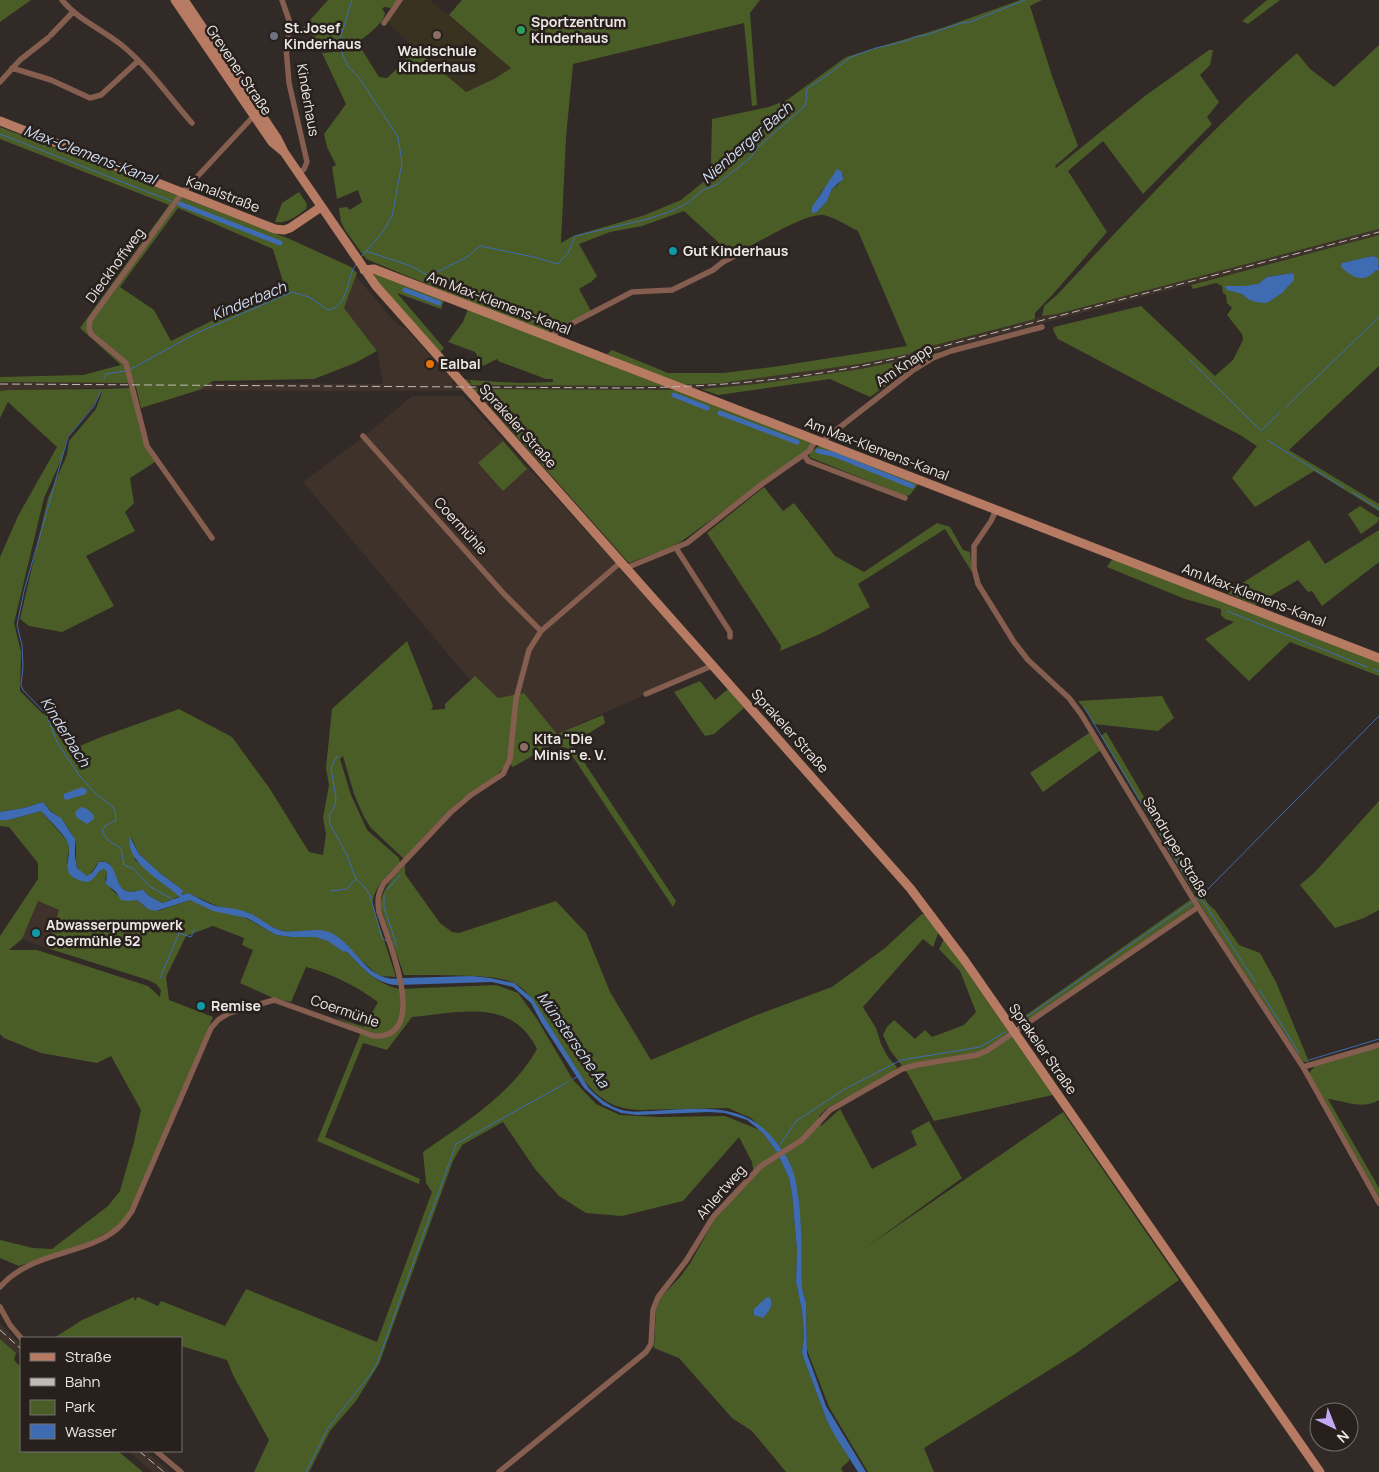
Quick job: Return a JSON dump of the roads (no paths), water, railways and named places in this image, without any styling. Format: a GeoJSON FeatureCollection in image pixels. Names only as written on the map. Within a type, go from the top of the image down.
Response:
{"type":"FeatureCollection","features":[{"type":"Feature","properties":{"kind":"main road","name":"Grevener Straße"},"geometry":{"type":"LineString","coordinates":[[175,0],[272,142],[284,152]]}},
{"type":"Feature","properties":{"kind":"main road","name":"Grevener Straße"},"geometry":{"type":"LineString","coordinates":[[184,0],[278,138],[284,152],[360,265]]}},
{"type":"Feature","properties":{"kind":"main road","name":"Kanalstraße"},"geometry":{"type":"LineString","coordinates":[[0,121],[281,230],[293,227],[321,207]]}},
{"type":"Feature","properties":{"kind":"main road","name":"Am Max-Klemens-Kanal"},"geometry":{"type":"LineString","coordinates":[[360,265],[1379,658]]}},
{"type":"Feature","properties":{"kind":"main road","name":"Sprakeler Straße"},"geometry":{"type":"LineString","coordinates":[[360,265],[394,307],[714,665],[910,888],[960,954],[1320,1472]]}},
{"type":"Feature","properties":{"kind":"street"},"geometry":{"type":"LineString","coordinates":[[62,0],[73,12],[116,41],[138,61],[192,123]]}},
{"type":"Feature","properties":{"kind":"street","name":"Kinderhaus"},"geometry":{"type":"LineString","coordinates":[[282,0],[290,28],[286,47],[289,83],[307,162],[299,174]]}},
{"type":"Feature","properties":{"kind":"street"},"geometry":{"type":"LineString","coordinates":[[384,23],[400,0]]}},
{"type":"Feature","properties":{"kind":"street"},"geometry":{"type":"LineString","coordinates":[[0,82],[12,68],[50,37],[73,12]]}},
{"type":"Feature","properties":{"kind":"street"},"geometry":{"type":"LineString","coordinates":[[12,68],[51,80],[86,97],[93,98],[101,95],[138,61]]}},
{"type":"Feature","properties":{"kind":"street","name":"Dieckhoffweg"},"geometry":{"type":"LineString","coordinates":[[212,538],[147,446],[126,364],[91,334],[89,328],[90,320],[182,193],[250,120]]}},
{"type":"Feature","properties":{"kind":"street"},"geometry":{"type":"LineString","coordinates":[[549,337],[632,292],[672,290],[713,270],[723,262],[742,252]]}},
{"type":"Feature","properties":{"kind":"street","name":"Am Knapp"},"geometry":{"type":"LineString","coordinates":[[624,565],[630,565],[676,548],[691,540],[912,371],[933,358],[952,351],[1042,327]]}},
{"type":"Feature","properties":{"kind":"street","name":"Coermühle"},"geometry":{"type":"LineString","coordinates":[[363,436],[504,594],[542,631]]}},
{"type":"Feature","properties":{"kind":"street"},"geometry":{"type":"LineString","coordinates":[[804,455],[808,461],[905,498]]}},
{"type":"Feature","properties":{"kind":"street","name":"Sandruper Straße"},"geometry":{"type":"LineString","coordinates":[[996,510],[974,546],[974,568],[978,584],[1014,642],[1028,660],[1074,704],[1195,902],[1303,1067],[1379,1203]]}},
{"type":"Feature","properties":{"kind":"street"},"geometry":{"type":"LineString","coordinates":[[676,548],[730,632],[730,637]]}},
{"type":"Feature","properties":{"kind":"street","name":"Coermühle"},"geometry":{"type":"LineString","coordinates":[[0,1287],[11,1276],[26,1266],[102,1238],[122,1225],[132,1211],[211,1028],[221,1017],[274,1000],[374,1036],[383,1037],[391,1034],[398,1027],[404,1008],[403,988],[377,902],[378,892],[384,883],[450,813],[503,774],[510,759],[516,700],[529,650],[542,631],[624,565]]}},
{"type":"Feature","properties":{"kind":"street"},"geometry":{"type":"LineString","coordinates":[[646,694],[714,665]]}},
{"type":"Feature","properties":{"kind":"street","name":"Ahlertweg"},"geometry":{"type":"LineString","coordinates":[[499,1472],[646,1352],[651,1344],[653,1310],[660,1293],[686,1262],[713,1217],[757,1170],[806,1136],[822,1116],[902,1070],[916,1065],[977,1055],[988,1050],[1015,1033],[1195,902]]}},
{"type":"Feature","properties":{"kind":"street"},"geometry":{"type":"LineString","coordinates":[[1303,1067],[1379,1045]]}},
{"type":"Feature","properties":{"kind":"street"},"geometry":{"type":"LineString","coordinates":[[0,1307],[10,1325],[20,1337]]}},
{"type":"Feature","properties":{"kind":"street"},"geometry":{"type":"LineString","coordinates":[[157,1452],[181,1472]]}},
{"type":"Feature","properties":{"kind":"water"},"geometry":{"type":"Polygon","coordinates":[[[837,169],[842,172],[843,179],[832,189],[827,201],[817,212],[812,213],[812,207],[837,169]]]}},
{"type":"Feature","properties":{"kind":"water"},"geometry":{"type":"Polygon","coordinates":[[[1373,256],[1378,258],[1379,270],[1366,277],[1358,278],[1353,276],[1341,267],[1342,263],[1373,256]]]}},
{"type":"Feature","properties":{"kind":"water"},"geometry":{"type":"Polygon","coordinates":[[[1294,274],[1294,280],[1282,293],[1266,303],[1255,302],[1242,294],[1227,290],[1225,286],[1258,284],[1267,277],[1294,274]]]}},
{"type":"Feature","properties":{"kind":"water"},"geometry":{"type":"Polygon","coordinates":[[[82,787],[87,790],[86,794],[66,800],[64,798],[64,794],[82,787]]]}},
{"type":"Feature","properties":{"kind":"water"},"geometry":{"type":"Polygon","coordinates":[[[43,802],[50,811],[61,818],[75,839],[77,868],[87,876],[92,873],[99,862],[106,862],[114,870],[118,881],[125,890],[131,892],[143,890],[149,896],[162,903],[180,897],[139,863],[133,855],[130,837],[139,854],[184,891],[181,893],[182,895],[188,893],[216,906],[246,912],[283,931],[318,930],[329,932],[347,945],[371,970],[380,975],[391,979],[472,976],[514,983],[532,998],[588,1087],[607,1104],[633,1112],[684,1109],[716,1110],[731,1112],[758,1124],[770,1135],[784,1153],[794,1174],[797,1187],[801,1231],[802,1288],[806,1303],[807,1354],[826,1406],[866,1472],[858,1472],[835,1436],[827,1421],[804,1359],[802,1352],[804,1336],[802,1311],[796,1282],[797,1251],[792,1194],[789,1178],[777,1152],[763,1133],[747,1120],[725,1113],[637,1115],[621,1113],[603,1105],[584,1088],[541,1022],[531,1003],[513,987],[492,982],[389,984],[375,978],[347,952],[342,951],[328,941],[315,937],[276,935],[247,918],[213,911],[190,900],[156,911],[148,909],[137,900],[121,900],[116,892],[106,884],[107,872],[104,869],[87,882],[73,877],[69,873],[67,864],[68,843],[60,831],[41,811],[8,820],[0,820],[0,812],[24,808],[43,802]]]}},
{"type":"Feature","properties":{"kind":"water"},"geometry":{"type":"Polygon","coordinates":[[[81,807],[94,815],[94,819],[87,824],[76,817],[75,812],[81,807]]]}},
{"type":"Feature","properties":{"kind":"water"},"geometry":{"type":"Polygon","coordinates":[[[767,1297],[770,1298],[771,1306],[763,1318],[754,1315],[754,1309],[767,1297]]]}},
{"type":"Feature","properties":{"kind":"waterway","name":"Kinderbach"},"geometry":{"type":"LineString","coordinates":[[352,0],[340,39],[343,56],[398,137],[402,163],[392,216],[382,233],[361,257]]}},
{"type":"Feature","properties":{"kind":"waterway","name":"Nienberger Bach"},"geometry":{"type":"LineString","coordinates":[[366,251],[411,266],[429,276],[467,257],[480,246],[558,264],[568,253],[575,236],[648,219],[672,211],[689,202],[703,190],[716,185],[750,158],[759,146],[804,107],[808,88],[851,57],[876,48],[970,22],[1025,0]]}},
{"type":"Feature","properties":{"kind":"waterway","name":"Max-Clemens-Kanal"},"geometry":{"type":"LineString","coordinates":[[0,134],[171,201]]}},
{"type":"Feature","properties":{"kind":"waterway","name":"Max-Clemens-Kanal"},"geometry":{"type":"LineString","coordinates":[[180,204],[280,243]]}},
{"type":"Feature","properties":{"kind":"waterway","name":"Kinderbach"},"geometry":{"type":"LineString","coordinates":[[129,370],[197,333],[292,292],[309,297],[328,310],[335,308],[343,298],[356,264]]}},
{"type":"Feature","properties":{"kind":"waterway"},"geometry":{"type":"LineString","coordinates":[[405,290],[439,303]]}},
{"type":"Feature","properties":{"kind":"waterway"},"geometry":{"type":"LineString","coordinates":[[1286,407],[1379,317]]}},
{"type":"Feature","properties":{"kind":"waterway"},"geometry":{"type":"LineString","coordinates":[[1189,359],[1260,430]]}},
{"type":"Feature","properties":{"kind":"waterway","name":"Kinderbach"},"geometry":{"type":"LineString","coordinates":[[104,379],[106,374],[125,371]]}},
{"type":"Feature","properties":{"kind":"waterway","name":"Kinderbach"},"geometry":{"type":"LineString","coordinates":[[101,391],[94,406],[68,437],[24,591],[17,625],[22,645],[23,667],[21,685],[23,690],[46,714],[57,742],[79,775],[95,793],[113,807],[116,820],[105,826],[102,832],[109,841],[121,848],[124,865],[134,869],[149,886],[172,899]]}},
{"type":"Feature","properties":{"kind":"waterway"},"geometry":{"type":"LineString","coordinates":[[674,395],[707,408]]}},
{"type":"Feature","properties":{"kind":"waterway"},"geometry":{"type":"LineString","coordinates":[[720,413],[797,442]]}},
{"type":"Feature","properties":{"kind":"waterway"},"geometry":{"type":"LineString","coordinates":[[1262,430],[1279,413]]}},
{"type":"Feature","properties":{"kind":"waterway"},"geometry":{"type":"LineString","coordinates":[[1267,440],[1344,488]]}},
{"type":"Feature","properties":{"kind":"waterway"},"geometry":{"type":"LineString","coordinates":[[818,451],[833,454],[912,486]]}},
{"type":"Feature","properties":{"kind":"waterway"},"geometry":{"type":"LineString","coordinates":[[1352,492],[1379,509]]}},
{"type":"Feature","properties":{"kind":"waterway"},"geometry":{"type":"LineString","coordinates":[[1227,611],[1367,667]]}},
{"type":"Feature","properties":{"kind":"waterway"},"geometry":{"type":"LineString","coordinates":[[1373,669],[1379,672]]}},
{"type":"Feature","properties":{"kind":"waterway"},"geometry":{"type":"LineString","coordinates":[[1084,707],[1193,889]]}},
{"type":"Feature","properties":{"kind":"waterway"},"geometry":{"type":"LineString","coordinates":[[1206,891],[1379,716]]}},
{"type":"Feature","properties":{"kind":"waterway"},"geometry":{"type":"LineString","coordinates":[[337,756],[331,768],[336,798],[335,806],[329,815],[330,824],[346,853],[356,879],[370,895],[382,938],[386,941]]}},
{"type":"Feature","properties":{"kind":"waterway"},"geometry":{"type":"LineString","coordinates":[[388,889],[400,875]]}},
{"type":"Feature","properties":{"kind":"waterway"},"geometry":{"type":"LineString","coordinates":[[331,891],[347,889],[356,879]]}},
{"type":"Feature","properties":{"kind":"waterway"},"geometry":{"type":"LineString","coordinates":[[384,895],[384,907],[396,943]]}},
{"type":"Feature","properties":{"kind":"waterway"},"geometry":{"type":"LineString","coordinates":[[1195,899],[1199,898],[1205,904],[1256,983]]}},
{"type":"Feature","properties":{"kind":"waterway"},"geometry":{"type":"LineString","coordinates":[[1016,1024],[1192,902]]}},
{"type":"Feature","properties":{"kind":"waterway"},"geometry":{"type":"LineString","coordinates":[[160,978],[179,933],[191,937],[195,929]]}},
{"type":"Feature","properties":{"kind":"waterway"},"geometry":{"type":"LineString","coordinates":[[393,942],[397,947]]}},
{"type":"Feature","properties":{"kind":"waterway"},"geometry":{"type":"LineString","coordinates":[[1259,989],[1299,1053]]}},
{"type":"Feature","properties":{"kind":"waterway"},"geometry":{"type":"LineString","coordinates":[[779,1146],[796,1121],[845,1089],[901,1060],[980,1047],[1005,1032]]}},
{"type":"Feature","properties":{"kind":"waterway"},"geometry":{"type":"LineString","coordinates":[[1309,1060],[1379,1039]]}},
{"type":"Feature","properties":{"kind":"waterway","name":"Münstersche Aa"},"geometry":{"type":"LineString","coordinates":[[572,1080],[578,1076]]}},
{"type":"Feature","properties":{"kind":"waterway"},"geometry":{"type":"LineString","coordinates":[[306,1472],[328,1428],[372,1372],[378,1361],[456,1144],[568,1082]]}},
{"type":"Feature","properties":{"kind":"railway"},"geometry":{"type":"LineString","coordinates":[[0,384],[627,388],[696,386],[764,381],[898,358],[1379,232]]}},
{"type":"Feature","properties":{"kind":"railway"},"geometry":{"type":"LineString","coordinates":[[0,1330],[20,1348]]}},
{"type":"Feature","properties":{"kind":"railway"},"geometry":{"type":"LineString","coordinates":[[140,1452],[164,1472]]}},
{"type":"Feature","properties":{"kind":"place","name":"Sportzentrum Kinderhaus"},"geometry":{"type":"Point","coordinates":[521,30]}},
{"type":"Feature","properties":{"kind":"place","name":"Waldschule Kinderhaus"},"geometry":{"type":"Point","coordinates":[437,35]}},
{"type":"Feature","properties":{"kind":"place","name":"St.Josef Kinderhaus"},"geometry":{"type":"Point","coordinates":[274,36]}},
{"type":"Feature","properties":{"kind":"place","name":"Gut Kinderhaus"},"geometry":{"type":"Point","coordinates":[673,251]}},
{"type":"Feature","properties":{"kind":"place","name":"Ealbal"},"geometry":{"type":"Point","coordinates":[430,364]}},
{"type":"Feature","properties":{"kind":"place","name":"Kita \"Die Minis\" e. V."},"geometry":{"type":"Point","coordinates":[524,747]}},
{"type":"Feature","properties":{"kind":"place","name":"Abwasserpumpwerk Coermühle 52"},"geometry":{"type":"Point","coordinates":[36,933]}},
{"type":"Feature","properties":{"kind":"place","name":"Remise"},"geometry":{"type":"Point","coordinates":[201,1006]}}]}
